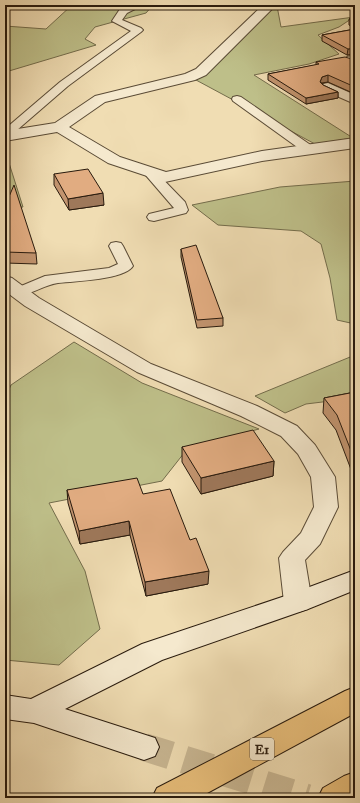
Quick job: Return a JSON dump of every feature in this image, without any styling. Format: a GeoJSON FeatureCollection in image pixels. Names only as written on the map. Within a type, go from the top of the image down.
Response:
{"type":"FeatureCollection","features":[{"type":"Feature","properties":{"kind":"highway","name":"E1"},"geometry":{"type":"LineString","coordinates":[[168,798],[355,699]]}},
{"type":"Feature","properties":{"kind":"highway"},"geometry":{"type":"LineString","coordinates":[[334,798],[355,786]]}},
{"type":"Feature","properties":{"kind":"street"},"geometry":{"type":"LineString","coordinates":[[5,136],[59,128],[100,99],[190,77],[201,72],[270,5]]}},
{"type":"Feature","properties":{"kind":"street"},"geometry":{"type":"LineString","coordinates":[[328,87],[355,100]]}},
{"type":"Feature","properties":{"kind":"street"},"geometry":{"type":"LineString","coordinates":[[59,128],[114,160],[165,177],[262,156],[355,143]]}},
{"type":"Feature","properties":{"kind":"street"},"geometry":{"type":"LineString","coordinates":[[15,294],[144,368],[249,411],[289,431],[307,450],[323,478],[326,507],[310,538],[292,558],[298,602]]}},
{"type":"Feature","properties":{"kind":"street"},"geometry":{"type":"LineString","coordinates":[[34,711],[152,652],[298,602],[355,579]]}},
{"type":"Feature","properties":{"kind":"street"},"geometry":{"type":"LineString","coordinates":[[5,706],[34,711],[144,747]]}},
{"type":"Feature","properties":{"kind":"lane"},"geometry":{"type":"LineString","coordinates":[[5,136],[64,84],[138,30],[118,21],[123,12],[138,5]]}},
{"type":"Feature","properties":{"kind":"lane"},"geometry":{"type":"LineString","coordinates":[[237,99],[308,149]]}},
{"type":"Feature","properties":{"kind":"lane"},"geometry":{"type":"LineString","coordinates":[[149,172],[180,205],[181,210],[154,217]]}},
{"type":"Feature","properties":{"kind":"lane"},"geometry":{"type":"LineString","coordinates":[[15,294],[45,280],[112,272],[126,266],[116,246]]}},
{"type":"Feature","properties":{"kind":"green space"},"geometry":{"type":"Polygon","coordinates":[[[72,5],[153,5],[146,13],[95,27],[85,39],[96,45],[9,71],[5,70],[5,26],[46,29],[72,5]]]}},
{"type":"Feature","properties":{"kind":"green space"},"geometry":{"type":"Polygon","coordinates":[[[277,6],[281,27],[354,17],[339,27],[318,35],[339,54],[309,64],[254,75],[353,138],[315,144],[196,80],[214,59],[234,40],[254,22],[277,6]]]}},
{"type":"Feature","properties":{"kind":"green space"},"geometry":{"type":"Polygon","coordinates":[[[9,163],[23,207],[5,208],[5,164],[9,163]]]}},
{"type":"Feature","properties":{"kind":"green space"},"geometry":{"type":"Polygon","coordinates":[[[355,181],[355,324],[337,320],[330,278],[321,244],[301,231],[218,225],[192,205],[280,187],[355,181]]]}},
{"type":"Feature","properties":{"kind":"green space"},"geometry":{"type":"Polygon","coordinates":[[[74,342],[142,383],[259,429],[188,448],[162,481],[49,503],[85,571],[100,629],[59,665],[5,660],[5,398],[11,385],[74,342]]]}},
{"type":"Feature","properties":{"kind":"green space"},"geometry":{"type":"Polygon","coordinates":[[[355,355],[355,398],[306,404],[285,413],[255,396],[355,355]]]}},
{"type":"Feature","properties":{"kind":"building"},"geometry":{"type":"Polygon","coordinates":[[[355,18],[355,22],[349,19],[355,18]]]}},
{"type":"Feature","properties":{"kind":"building"},"geometry":{"type":"Polygon","coordinates":[[[355,29],[355,48],[348,49],[322,35],[355,29]]]}},
{"type":"Feature","properties":{"kind":"building"},"geometry":{"type":"Polygon","coordinates":[[[345,57],[355,60],[355,87],[328,75],[322,77],[320,82],[338,92],[306,98],[268,74],[319,64],[316,62],[345,57]]]}},
{"type":"Feature","properties":{"kind":"building"},"geometry":{"type":"Polygon","coordinates":[[[88,169],[103,193],[68,199],[54,174],[88,169]]]}},
{"type":"Feature","properties":{"kind":"building"},"geometry":{"type":"Polygon","coordinates":[[[14,185],[36,253],[5,252],[5,206],[14,185]]]}},
{"type":"Feature","properties":{"kind":"building"},"geometry":{"type":"Polygon","coordinates":[[[196,245],[223,318],[197,320],[181,249],[196,245]]]}},
{"type":"Feature","properties":{"kind":"building"},"geometry":{"type":"Polygon","coordinates":[[[355,392],[355,461],[337,415],[324,398],[355,392]]]}},
{"type":"Feature","properties":{"kind":"building"},"geometry":{"type":"Polygon","coordinates":[[[253,430],[274,461],[201,478],[182,447],[253,430]]]}},
{"type":"Feature","properties":{"kind":"building"},"geometry":{"type":"Polygon","coordinates":[[[137,478],[143,494],[170,489],[190,540],[196,538],[209,571],[145,582],[129,521],[79,531],[67,490],[137,478]]]}},
{"type":"Feature","properties":{"kind":"tunnel"},"geometry":{"type":"LineString","coordinates":[[144,747],[307,798]]}}]}
